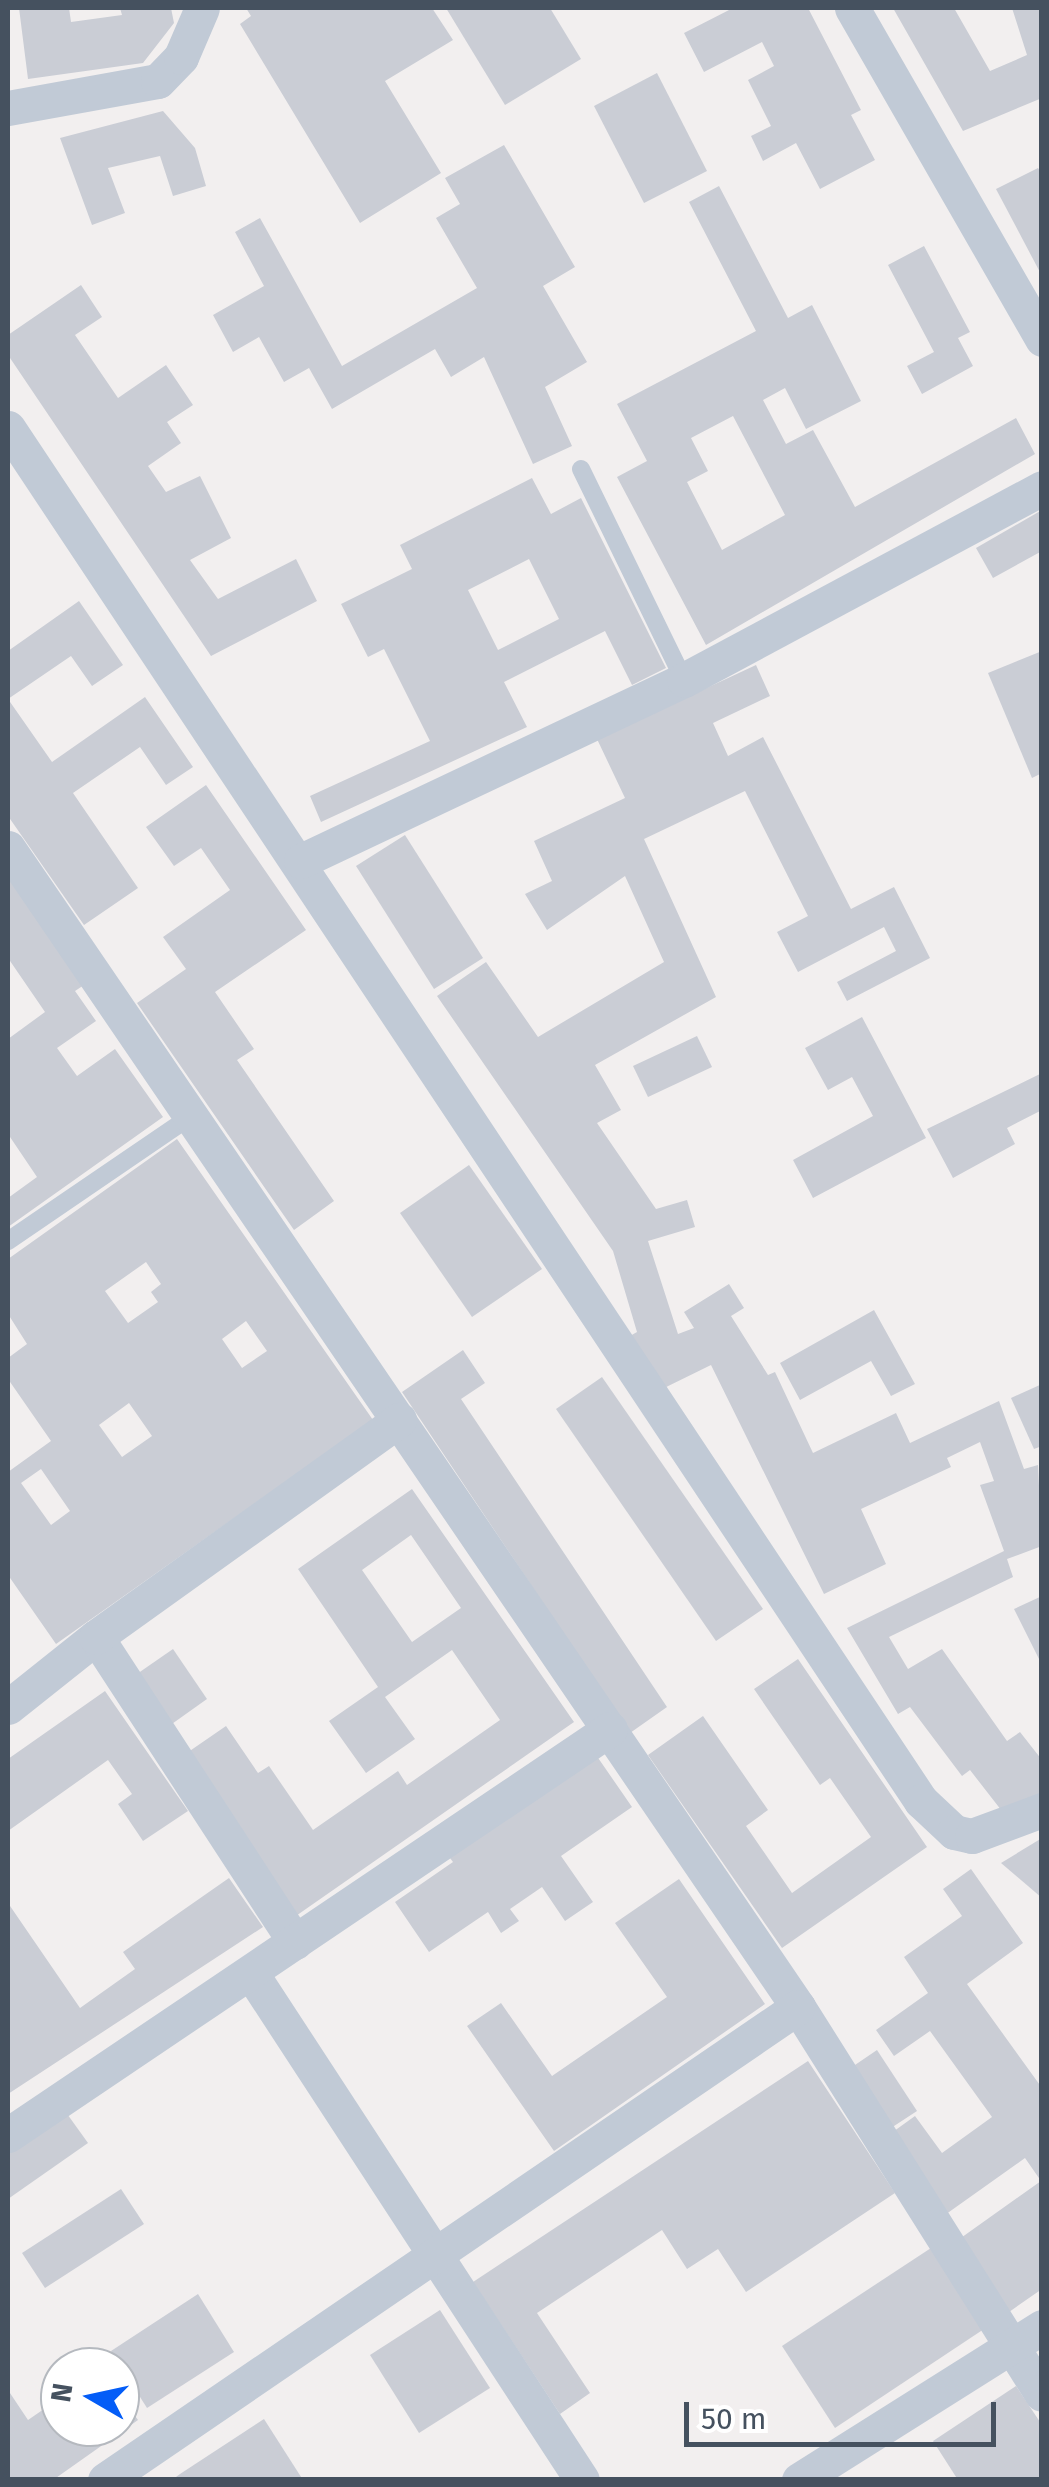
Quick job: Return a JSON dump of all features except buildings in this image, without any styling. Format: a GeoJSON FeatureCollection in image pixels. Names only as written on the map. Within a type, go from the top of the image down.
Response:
{"type":"FeatureCollection","features":[{"type":"Feature","properties":{"kind":"street"},"geometry":{"type":"LineString","coordinates":[[8,108],[158,81],[181,57],[202,8]]}},
{"type":"Feature","properties":{"kind":"street"},"geometry":{"type":"LineString","coordinates":[[852,8],[1042,338]]}},
{"type":"Feature","properties":{"kind":"street"},"geometry":{"type":"LineString","coordinates":[[8,428],[301,862],[920,1801],[954,1832],[972,1836],[1042,1810]]}},
{"type":"Feature","properties":{"kind":"street"},"geometry":{"type":"LineString","coordinates":[[301,862],[684,680],[1042,488]]}},
{"type":"Feature","properties":{"kind":"street"},"geometry":{"type":"LineString","coordinates":[[8,848],[798,2007],[1042,2394]]}},
{"type":"Feature","properties":{"kind":"street"},"geometry":{"type":"LineString","coordinates":[[8,1707],[96,1637],[399,1420]]}},
{"type":"Feature","properties":{"kind":"street"},"geometry":{"type":"LineString","coordinates":[[96,1637],[295,1942]]}},
{"type":"Feature","properties":{"kind":"street"},"geometry":{"type":"LineString","coordinates":[[8,2135],[610,1729]]}},
{"type":"Feature","properties":{"kind":"street"},"geometry":{"type":"LineString","coordinates":[[251,1973],[582,2480]]}},
{"type":"Feature","properties":{"kind":"street"},"geometry":{"type":"LineString","coordinates":[[105,2480],[434,2250],[798,2007]]}},
{"type":"Feature","properties":{"kind":"street"},"geometry":{"type":"LineString","coordinates":[[800,2480],[1042,2327]]}},
{"type":"Feature","properties":{"kind":"lane"},"geometry":{"type":"LineString","coordinates":[[581,469],[684,680]]}},
{"type":"Feature","properties":{"kind":"lane"},"geometry":{"type":"LineString","coordinates":[[8,1241],[191,1116]]}}]}
